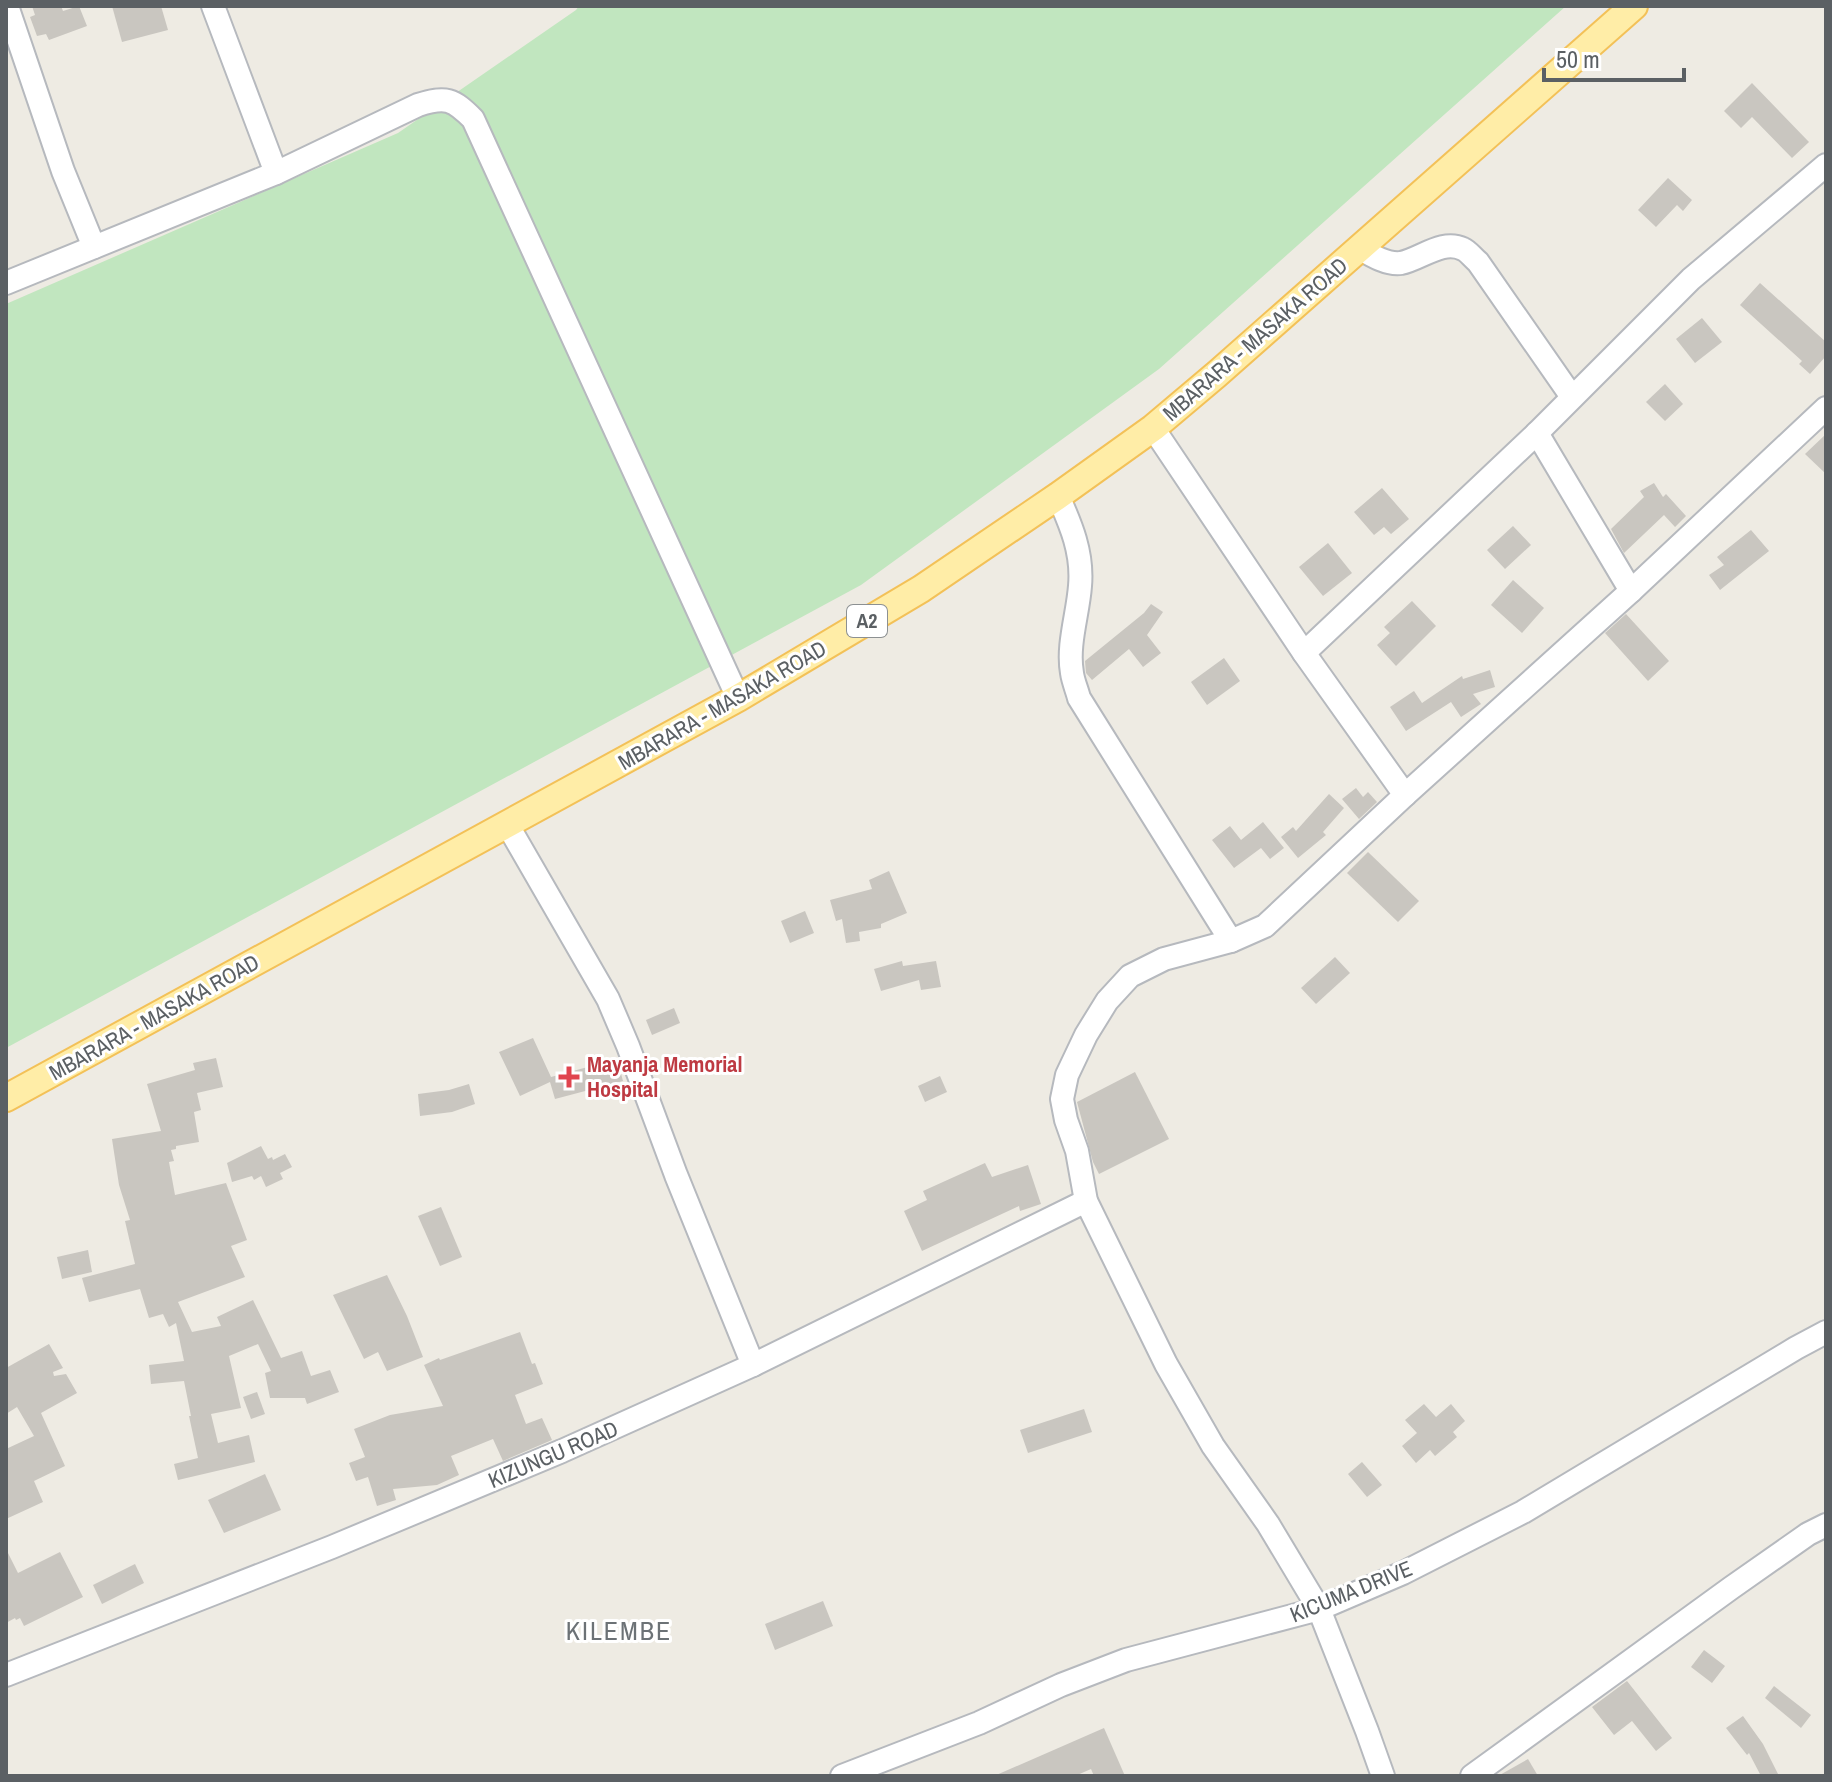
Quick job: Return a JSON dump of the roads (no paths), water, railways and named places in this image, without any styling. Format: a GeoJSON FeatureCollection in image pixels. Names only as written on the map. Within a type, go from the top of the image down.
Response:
{"type":"FeatureCollection","features":[{"type":"Feature","properties":{"kind":"main road","name":"MBARARA - MASAKA ROAD"},"geometry":{"type":"LineString","coordinates":[[6,1098],[738,698],[921,589],[1153,428],[1634,6]]}},
{"type":"Feature","properties":{"kind":"street"},"geometry":{"type":"LineString","coordinates":[[7,6],[63,171],[94,247]]}},
{"type":"Feature","properties":{"kind":"street"},"geometry":{"type":"LineString","coordinates":[[213,6],[276,173]]}},
{"type":"Feature","properties":{"kind":"street"},"geometry":{"type":"LineString","coordinates":[[6,283],[276,173],[418,105],[437,99],[462,108],[473,119],[738,698]]}},
{"type":"Feature","properties":{"kind":"street"},"geometry":{"type":"LineString","coordinates":[[1304,653],[1537,433],[1691,279],[1826,165]]}},
{"type":"Feature","properties":{"kind":"street"},"geometry":{"type":"LineString","coordinates":[[1359,248],[1392,263],[1401,263],[1450,246],[1464,249],[1478,262],[1572,397]]}},
{"type":"Feature","properties":{"kind":"street"},"geometry":{"type":"LineString","coordinates":[[1383,1776],[1319,1609],[1268,1524],[1205,1433],[1166,1364],[1086,1201],[1077,1151],[1062,1099],[1067,1075],[1107,1001],[1130,976],[1164,959],[1231,941],[1265,926],[1826,408]]}},
{"type":"Feature","properties":{"kind":"street"},"geometry":{"type":"LineString","coordinates":[[1153,428],[1304,653],[1405,795]]}},
{"type":"Feature","properties":{"kind":"street"},"geometry":{"type":"LineString","coordinates":[[1537,433],[1631,591]]}},
{"type":"Feature","properties":{"kind":"street"},"geometry":{"type":"LineString","coordinates":[[1058,496],[1075,533],[1079,559],[1081,583],[1072,645],[1072,673],[1079,698],[1231,941]]}},
{"type":"Feature","properties":{"kind":"street"},"geometry":{"type":"LineString","coordinates":[[507,824],[608,999],[753,1365]]}},
{"type":"Feature","properties":{"kind":"street","name":"KIZUNGU ROAD"},"geometry":{"type":"LineString","coordinates":[[8,1668],[332,1547],[562,1451],[753,1365],[1086,1201]]}},
{"type":"Feature","properties":{"kind":"street","name":"KICUMA DRIVE"},"geometry":{"type":"LineString","coordinates":[[842,1776],[979,1723],[1061,1685],[1126,1660],[1319,1609],[1403,1573],[1523,1512],[1826,1332]]}},
{"type":"Feature","properties":{"kind":"street"},"geometry":{"type":"LineString","coordinates":[[1472,1776],[1731,1588],[1808,1534],[1826,1525]]}},
{"type":"Feature","properties":{"kind":"place","name":"Mayanja Memorial Hospital"},"geometry":{"type":"Point","coordinates":[569,1077]}},
{"type":"Feature","properties":{"kind":"district","name":"KILEMBE"},"geometry":{"type":"Point","coordinates":[619,1631]}}]}
